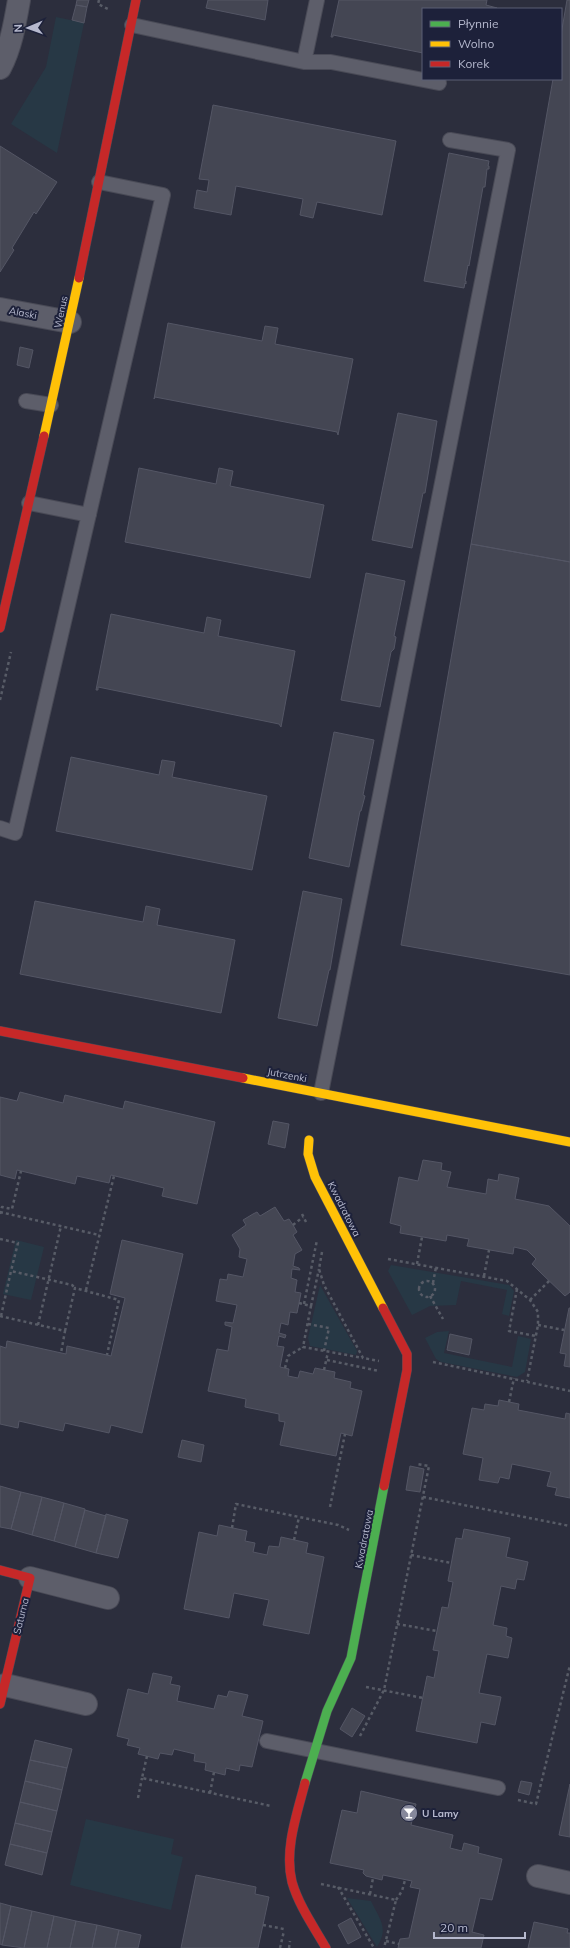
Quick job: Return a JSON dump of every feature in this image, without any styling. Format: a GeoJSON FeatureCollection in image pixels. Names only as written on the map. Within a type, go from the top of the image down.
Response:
{"type":"FeatureCollection","features":[{"type":"Feature","properties":{"kind":"street"},"geometry":{"type":"LineString","coordinates":[[0,68],[8,49],[19,0]]}},
{"type":"Feature","properties":{"kind":"street","name":"Wenus"},"geometry":{"type":"LineString","coordinates":[[0,628],[70,322],[136,0]]}},
{"type":"Feature","properties":{"kind":"street","name":"Alaski"},"geometry":{"type":"LineString","coordinates":[[0,309],[70,322]]}},
{"type":"Feature","properties":{"kind":"street","name":"Jutrzenki"},"geometry":{"type":"LineString","coordinates":[[0,1031],[570,1142]]}},
{"type":"Feature","properties":{"kind":"street","name":"Kwadratowa"},"geometry":{"type":"LineString","coordinates":[[309,1140],[308,1154],[314,1177],[407,1354],[405,1378],[351,1658],[333,1694],[312,1750],[293,1828],[290,1860],[292,1879],[296,1893],[326,1948]]}},
{"type":"Feature","properties":{"kind":"street"},"geometry":{"type":"LineString","coordinates":[[0,1570],[108,1598]]}},
{"type":"Feature","properties":{"kind":"street","name":"Saturna"},"geometry":{"type":"LineString","coordinates":[[30,1578],[2,1695],[86,1704]]}},
{"type":"Feature","properties":{"kind":"street"},"geometry":{"type":"LineString","coordinates":[[538,1876],[570,1883]]}},
{"type":"Feature","properties":{"kind":"lane"},"geometry":{"type":"LineString","coordinates":[[304,62],[317,0]]}},
{"type":"Feature","properties":{"kind":"lane"},"geometry":{"type":"LineString","coordinates":[[132,25],[304,62],[331,62],[422,80]]}},
{"type":"Feature","properties":{"kind":"lane"},"geometry":{"type":"LineString","coordinates":[[424,80],[439,83]]}},
{"type":"Feature","properties":{"kind":"lane"},"geometry":{"type":"LineString","coordinates":[[321,1093],[508,150],[450,140]]}},
{"type":"Feature","properties":{"kind":"lane"},"geometry":{"type":"LineString","coordinates":[[0,828],[15,832],[90,515],[163,195],[99,182]]}},
{"type":"Feature","properties":{"kind":"lane"},"geometry":{"type":"LineString","coordinates":[[26,401],[51,405]]}},
{"type":"Feature","properties":{"kind":"lane"},"geometry":{"type":"LineString","coordinates":[[29,502],[90,515]]}},
{"type":"Feature","properties":{"kind":"lane"},"geometry":{"type":"LineString","coordinates":[[267,1741],[498,1788]]}},
{"type":"Feature","properties":{"kind":"path"},"geometry":{"type":"LineString","coordinates":[[21,1171],[12,1209],[2,1207],[0,1213],[99,1235]]}},
{"type":"Feature","properties":{"kind":"path"},"geometry":{"type":"LineString","coordinates":[[86,1290],[114,1176]]}},
{"type":"Feature","properties":{"kind":"path"},"geometry":{"type":"LineString","coordinates":[[302,1211],[303,1217],[310,1229]]}},
{"type":"Feature","properties":{"kind":"path"},"geometry":{"type":"LineString","coordinates":[[293,1225],[303,1217]]}},
{"type":"Feature","properties":{"kind":"path"},"geometry":{"type":"LineString","coordinates":[[38,1325],[61,1226]]}},
{"type":"Feature","properties":{"kind":"path"},"geometry":{"type":"LineString","coordinates":[[303,1347],[323,1251],[313,1235]]}},
{"type":"Feature","properties":{"kind":"path"},"geometry":{"type":"LineString","coordinates":[[417,1264],[422,1237]]}},
{"type":"Feature","properties":{"kind":"path"},"geometry":{"type":"LineString","coordinates":[[0,1239],[18,1243],[0,1316],[65,1331]]}},
{"type":"Feature","properties":{"kind":"path"},"geometry":{"type":"LineString","coordinates":[[304,1304],[317,1240]]}},
{"type":"Feature","properties":{"kind":"path"},"geometry":{"type":"LineString","coordinates":[[484,1276],[489,1250]]}},
{"type":"Feature","properties":{"kind":"path"},"geometry":{"type":"LineString","coordinates":[[381,1257],[508,1281],[530,1300],[538,1312],[538,1325],[527,1381]]}},
{"type":"Feature","properties":{"kind":"path"},"geometry":{"type":"LineString","coordinates":[[430,1296],[434,1292],[433,1283],[436,1267]]}},
{"type":"Feature","properties":{"kind":"path"},"geometry":{"type":"LineString","coordinates":[[319,1269],[324,1285],[363,1358]]}},
{"type":"Feature","properties":{"kind":"path"},"geometry":{"type":"LineString","coordinates":[[11,1271],[72,1285],[76,1288],[119,1300],[107,1355]]}},
{"type":"Feature","properties":{"kind":"path"},"geometry":{"type":"LineString","coordinates":[[430,1296],[421,1295],[419,1286],[426,1280],[433,1283]]}},
{"type":"Feature","properties":{"kind":"path"},"geometry":{"type":"LineString","coordinates":[[530,1300],[549,1281]]}},
{"type":"Feature","properties":{"kind":"path"},"geometry":{"type":"LineString","coordinates":[[60,1353],[76,1288]]}},
{"type":"Feature","properties":{"kind":"path"},"geometry":{"type":"LineString","coordinates":[[517,1289],[509,1330],[536,1336]]}},
{"type":"Feature","properties":{"kind":"path"},"geometry":{"type":"LineString","coordinates":[[430,1296],[443,1320]]}},
{"type":"Feature","properties":{"kind":"path"},"geometry":{"type":"LineString","coordinates":[[299,1303],[312,1306]]}},
{"type":"Feature","properties":{"kind":"path"},"geometry":{"type":"LineString","coordinates":[[308,1324],[329,1328],[324,1370]]}},
{"type":"Feature","properties":{"kind":"path"},"geometry":{"type":"LineString","coordinates":[[538,1325],[564,1330]]}},
{"type":"Feature","properties":{"kind":"path"},"geometry":{"type":"LineString","coordinates":[[285,1368],[288,1356],[303,1347],[384,1361]]}},
{"type":"Feature","properties":{"kind":"path"},"geometry":{"type":"LineString","coordinates":[[429,1356],[433,1362],[570,1391]]}},
{"type":"Feature","properties":{"kind":"path"},"geometry":{"type":"LineString","coordinates":[[326,1360],[381,1371]]}},
{"type":"Feature","properties":{"kind":"path"},"geometry":{"type":"LineString","coordinates":[[431,1370],[433,1362]]}},
{"type":"Feature","properties":{"kind":"path"},"geometry":{"type":"LineString","coordinates":[[509,1402],[514,1378]]}},
{"type":"Feature","properties":{"kind":"path"},"geometry":{"type":"LineString","coordinates":[[330,1507],[345,1434]]}},
{"type":"Feature","properties":{"kind":"path"},"geometry":{"type":"LineString","coordinates":[[349,1758],[384,1690],[429,1466],[411,1462]]}},
{"type":"Feature","properties":{"kind":"path"},"geometry":{"type":"LineString","coordinates":[[423,1497],[570,1526]]}},
{"type":"Feature","properties":{"kind":"path"},"geometry":{"type":"LineString","coordinates":[[232,1528],[236,1504],[338,1524],[350,1531],[353,1536]]}},
{"type":"Feature","properties":{"kind":"path"},"geometry":{"type":"LineString","coordinates":[[294,1540],[299,1516]]}},
{"type":"Feature","properties":{"kind":"path"},"geometry":{"type":"LineString","coordinates":[[411,1555],[451,1563]]}},
{"type":"Feature","properties":{"kind":"path"},"geometry":{"type":"LineString","coordinates":[[397,1624],[437,1631]]}},
{"type":"Feature","properties":{"kind":"path"},"geometry":{"type":"LineString","coordinates":[[498,1788],[510,1798],[536,1804],[570,1665]]}},
{"type":"Feature","properties":{"kind":"path"},"geometry":{"type":"LineString","coordinates":[[364,1687],[423,1698]]}},
{"type":"Feature","properties":{"kind":"path"},"geometry":{"type":"LineString","coordinates":[[138,1798],[147,1756]]}},
{"type":"Feature","properties":{"kind":"path"},"geometry":{"type":"LineString","coordinates":[[210,1793],[214,1772]]}},
{"type":"Feature","properties":{"kind":"path"},"geometry":{"type":"LineString","coordinates":[[142,1778],[277,1806]]}},
{"type":"Feature","properties":{"kind":"path"},"geometry":{"type":"LineString","coordinates":[[370,1894],[373,1878]]}},
{"type":"Feature","properties":{"kind":"path"},"geometry":{"type":"LineString","coordinates":[[384,1948],[396,1900],[402,1891],[405,1880]]}},
{"type":"Feature","properties":{"kind":"path"},"geometry":{"type":"LineString","coordinates":[[320,1884],[396,1900]]}},
{"type":"Feature","properties":{"kind":"path"},"geometry":{"type":"LineString","coordinates":[[338,1887],[374,1948]]}},
{"type":"Feature","properties":{"kind":"path"},"geometry":{"type":"LineString","coordinates":[[263,1925],[284,1929]]}},
{"type":"Feature","properties":{"kind":"path"},"geometry":{"type":"LineString","coordinates":[[386,1941],[399,1944]]}},
{"type":"Feature","properties":{"kind":"shaded area"},"geometry":{"type":"Polygon","coordinates":[[[56,17],[84,23],[57,153],[11,124],[46,67],[56,17]]]}},
{"type":"Feature","properties":{"kind":"shaded area"},"geometry":{"type":"Polygon","coordinates":[[[16,1240],[44,1247],[31,1300],[3,1294],[16,1240]]]}},
{"type":"Feature","properties":{"kind":"shaded area"},"geometry":{"type":"Polygon","coordinates":[[[391,1265],[509,1285],[514,1291],[509,1316],[502,1314],[507,1290],[461,1281],[456,1305],[430,1306],[412,1315],[388,1271],[391,1265]]]}},
{"type":"Feature","properties":{"kind":"shaded area"},"geometry":{"type":"Polygon","coordinates":[[[320,1285],[357,1351],[356,1355],[310,1346],[308,1338],[320,1285]]]}},
{"type":"Feature","properties":{"kind":"shaded area"},"geometry":{"type":"Polygon","coordinates":[[[449,1331],[444,1353],[512,1367],[518,1336],[531,1339],[525,1372],[517,1377],[441,1362],[436,1359],[425,1338],[437,1332],[449,1331]]]}},
{"type":"Feature","properties":{"kind":"shaded area"},"geometry":{"type":"Polygon","coordinates":[[[86,1819],[174,1839],[171,1854],[183,1857],[171,1910],[70,1885],[86,1819]]]}},
{"type":"Feature","properties":{"kind":"shaded area"},"geometry":{"type":"Polygon","coordinates":[[[347,1898],[371,1901],[383,1929],[381,1940],[377,1947],[347,1898]]]}},
{"type":"Feature","properties":{"kind":"building"},"geometry":{"type":"Polygon","coordinates":[[[77,0],[89,0],[87,7],[76,5],[77,0]]]}},
{"type":"Feature","properties":{"kind":"building"},"geometry":{"type":"Polygon","coordinates":[[[208,0],[268,0],[265,20],[206,8],[208,0]]]}},
{"type":"Feature","properties":{"kind":"building"},"geometry":{"type":"Polygon","coordinates":[[[339,0],[487,0],[486,5],[497,8],[422,8],[422,53],[333,35],[333,37],[331,37],[339,0]]]}},
{"type":"Feature","properties":{"kind":"building"},"geometry":{"type":"Polygon","coordinates":[[[567,0],[570,0],[570,562],[471,544],[553,80],[562,80],[562,29],[567,0]]]}},
{"type":"Feature","properties":{"kind":"building"},"geometry":{"type":"Polygon","coordinates":[[[76,5],[87,7],[84,23],[72,20],[76,5]]]}},
{"type":"Feature","properties":{"kind":"building"},"geometry":{"type":"Polygon","coordinates":[[[213,105],[396,141],[382,215],[317,202],[313,218],[300,215],[303,199],[236,186],[231,215],[194,208],[197,190],[207,192],[209,180],[199,179],[213,105]]]}},
{"type":"Feature","properties":{"kind":"building"},"geometry":{"type":"Polygon","coordinates":[[[0,146],[57,182],[36,214],[34,212],[12,248],[14,250],[0,272],[0,146]]]}},
{"type":"Feature","properties":{"kind":"building"},"geometry":{"type":"Polygon","coordinates":[[[449,153],[489,161],[489,169],[487,169],[485,187],[483,187],[465,281],[466,284],[465,283],[464,288],[424,281],[449,153]]]}},
{"type":"Feature","properties":{"kind":"building"},"geometry":{"type":"Polygon","coordinates":[[[168,323],[262,341],[265,326],[278,328],[275,344],[353,359],[338,435],[337,432],[155,397],[154,399],[168,323]]]}},
{"type":"Feature","properties":{"kind":"building"},"geometry":{"type":"Polygon","coordinates":[[[20,347],[33,350],[29,368],[17,365],[20,347]]]}},
{"type":"Feature","properties":{"kind":"building"},"geometry":{"type":"Polygon","coordinates":[[[398,413],[437,421],[425,493],[423,493],[412,548],[372,540],[398,413]]]}},
{"type":"Feature","properties":{"kind":"building"},"geometry":{"type":"Polygon","coordinates":[[[139,468],[216,484],[219,468],[233,471],[230,486],[324,505],[310,578],[125,542],[139,468]]]}},
{"type":"Feature","properties":{"kind":"building"},"geometry":{"type":"Polygon","coordinates":[[[471,544],[570,562],[570,975],[401,945],[471,544]]]}},
{"type":"Feature","properties":{"kind":"building"},"geometry":{"type":"Polygon","coordinates":[[[366,573],[405,581],[394,636],[396,637],[394,649],[391,652],[380,707],[341,700],[366,573]]]}},
{"type":"Feature","properties":{"kind":"building"},"geometry":{"type":"Polygon","coordinates":[[[111,614],[204,633],[207,617],[221,620],[218,636],[295,651],[281,727],[279,724],[98,687],[98,690],[96,690],[111,614]]]}},
{"type":"Feature","properties":{"kind":"building"},"geometry":{"type":"Polygon","coordinates":[[[334,732],[374,740],[363,795],[365,796],[360,811],[349,867],[309,858],[334,732]]]}},
{"type":"Feature","properties":{"kind":"building"},"geometry":{"type":"Polygon","coordinates":[[[71,757],[159,775],[162,760],[175,762],[172,777],[267,796],[252,870],[56,831],[71,757]]]}},
{"type":"Feature","properties":{"kind":"building"},"geometry":{"type":"Polygon","coordinates":[[[303,891],[342,899],[330,970],[317,1026],[278,1018],[303,891]]]}},
{"type":"Feature","properties":{"kind":"building"},"geometry":{"type":"Polygon","coordinates":[[[35,901],[143,922],[146,906],[160,909],[157,925],[235,940],[221,1013],[20,974],[35,901]]]}},
{"type":"Feature","properties":{"kind":"building"},"geometry":{"type":"Polygon","coordinates":[[[20,1092],[63,1103],[65,1095],[123,1109],[125,1101],[215,1122],[197,1204],[162,1196],[164,1188],[111,1175],[109,1183],[77,1176],[75,1184],[17,1170],[15,1179],[0,1175],[0,1097],[17,1101],[20,1092]]]}},
{"type":"Feature","properties":{"kind":"building"},"geometry":{"type":"Polygon","coordinates":[[[273,1121],[289,1124],[285,1148],[268,1144],[273,1121]]]}},
{"type":"Feature","properties":{"kind":"building"},"geometry":{"type":"Polygon","coordinates":[[[423,1160],[442,1163],[441,1170],[451,1172],[447,1187],[486,1194],[488,1179],[498,1181],[499,1174],[519,1178],[515,1199],[549,1206],[570,1226],[570,1292],[565,1296],[541,1273],[532,1264],[536,1259],[527,1250],[514,1247],[513,1254],[467,1246],[469,1239],[447,1235],[446,1241],[400,1233],[401,1226],[390,1223],[399,1177],[418,1181],[423,1160]]]}},
{"type":"Feature","properties":{"kind":"building"},"geometry":{"type":"Polygon","coordinates":[[[275,1207],[284,1221],[289,1219],[293,1225],[297,1232],[293,1235],[302,1250],[295,1254],[293,1266],[299,1268],[300,1270],[292,1269],[291,1278],[297,1280],[295,1292],[301,1293],[297,1313],[290,1312],[288,1325],[281,1323],[279,1333],[286,1335],[285,1338],[279,1336],[277,1346],[284,1347],[280,1367],[289,1369],[288,1376],[298,1378],[300,1371],[313,1374],[315,1368],[335,1372],[334,1378],[351,1382],[350,1388],[362,1391],[352,1436],[341,1433],[336,1456],[280,1445],[285,1422],[279,1421],[279,1414],[245,1407],[246,1399],[208,1391],[217,1349],[228,1351],[232,1327],[225,1325],[225,1322],[233,1323],[237,1305],[216,1301],[220,1279],[227,1280],[228,1274],[243,1277],[247,1259],[239,1257],[240,1249],[232,1235],[246,1225],[243,1220],[257,1212],[260,1216],[275,1207]]]}},
{"type":"Feature","properties":{"kind":"building"},"geometry":{"type":"Polygon","coordinates":[[[122,1240],[183,1254],[142,1433],[111,1425],[109,1433],[65,1423],[63,1431],[19,1421],[18,1428],[0,1424],[0,1346],[6,1348],[7,1341],[66,1354],[67,1346],[111,1356],[125,1298],[110,1294],[122,1240]]]}},
{"type":"Feature","properties":{"kind":"building"},"geometry":{"type":"Polygon","coordinates":[[[569,1308],[570,1367],[564,1366],[566,1354],[560,1353],[569,1308]]]}},
{"type":"Feature","properties":{"kind":"building"},"geometry":{"type":"Polygon","coordinates":[[[450,1334],[472,1339],[469,1355],[447,1350],[450,1334]]]}},
{"type":"Feature","properties":{"kind":"building"},"geometry":{"type":"Polygon","coordinates":[[[499,1400],[519,1404],[518,1410],[565,1419],[566,1413],[570,1414],[570,1498],[555,1495],[557,1488],[547,1486],[551,1472],[512,1464],[509,1479],[500,1477],[498,1483],[479,1480],[483,1458],[463,1454],[472,1408],[484,1410],[485,1404],[498,1406],[499,1400]]]}},
{"type":"Feature","properties":{"kind":"building"},"geometry":{"type":"Polygon","coordinates":[[[182,1440],[204,1445],[201,1462],[178,1457],[182,1440]]]}},
{"type":"Feature","properties":{"kind":"building"},"geometry":{"type":"Polygon","coordinates":[[[410,1466],[424,1469],[420,1492],[406,1490],[410,1466]]]}},
{"type":"Feature","properties":{"kind":"building"},"geometry":{"type":"Polygon","coordinates":[[[0,1486],[21,1492],[11,1529],[0,1527],[0,1486]]]}},
{"type":"Feature","properties":{"kind":"building"},"geometry":{"type":"Polygon","coordinates":[[[21,1492],[42,1497],[32,1535],[11,1529],[21,1492]]]}},
{"type":"Feature","properties":{"kind":"building"},"geometry":{"type":"Polygon","coordinates":[[[42,1497],[64,1503],[54,1541],[32,1535],[42,1497]]]}},
{"type":"Feature","properties":{"kind":"building"},"geometry":{"type":"Polygon","coordinates":[[[64,1503],[85,1509],[75,1547],[54,1541],[64,1503]]]}},
{"type":"Feature","properties":{"kind":"building"},"geometry":{"type":"Polygon","coordinates":[[[85,1510],[106,1516],[96,1553],[75,1547],[85,1510]]]}},
{"type":"Feature","properties":{"kind":"building"},"geometry":{"type":"Polygon","coordinates":[[[106,1514],[128,1520],[118,1558],[96,1553],[106,1514]]]}},
{"type":"Feature","properties":{"kind":"building"},"geometry":{"type":"Polygon","coordinates":[[[219,1525],[247,1531],[245,1541],[255,1543],[253,1552],[267,1555],[269,1546],[279,1547],[281,1537],[308,1543],[306,1553],[324,1557],[309,1634],[263,1625],[269,1600],[234,1593],[229,1618],[184,1609],[199,1532],[217,1536],[219,1525]]]}},
{"type":"Feature","properties":{"kind":"building"},"geometry":{"type":"Polygon","coordinates":[[[464,1529],[510,1538],[506,1557],[528,1562],[524,1580],[517,1579],[515,1589],[501,1586],[493,1625],[507,1628],[506,1636],[512,1638],[508,1658],[487,1654],[479,1693],[501,1697],[495,1725],[481,1722],[477,1743],[416,1731],[427,1676],[434,1678],[439,1651],[433,1650],[442,1607],[448,1608],[453,1582],[448,1581],[456,1538],[462,1539],[464,1529]]]}},
{"type":"Feature","properties":{"kind":"building"},"geometry":{"type":"Polygon","coordinates":[[[153,1673],[172,1677],[170,1684],[180,1686],[177,1701],[214,1709],[218,1695],[227,1697],[229,1691],[248,1695],[242,1716],[263,1721],[252,1767],[240,1765],[239,1771],[226,1768],[225,1775],[205,1770],[206,1763],[194,1761],[195,1754],[174,1749],[172,1755],[160,1753],[158,1759],[138,1754],[140,1748],[127,1745],[129,1739],[117,1736],[128,1689],[148,1694],[153,1673]]]}},
{"type":"Feature","properties":{"kind":"building"},"geometry":{"type":"Polygon","coordinates":[[[352,1708],[365,1716],[352,1737],[340,1729],[352,1708]]]}},
{"type":"Feature","properties":{"kind":"building"},"geometry":{"type":"Polygon","coordinates":[[[35,1740],[72,1749],[67,1768],[30,1760],[35,1740]]]}},
{"type":"Feature","properties":{"kind":"building"},"geometry":{"type":"Polygon","coordinates":[[[30,1760],[67,1768],[62,1790],[25,1781],[30,1760]]]}},
{"type":"Feature","properties":{"kind":"building"},"geometry":{"type":"Polygon","coordinates":[[[25,1781],[62,1790],[57,1811],[20,1802],[25,1781]]]}},
{"type":"Feature","properties":{"kind":"building"},"geometry":{"type":"Polygon","coordinates":[[[521,1781],[532,1783],[529,1795],[518,1792],[521,1781]]]}},
{"type":"Feature","properties":{"kind":"building"},"geometry":{"type":"Polygon","coordinates":[[[570,1784],[570,1837],[559,1835],[570,1784]]]}},
{"type":"Feature","properties":{"kind":"building"},"geometry":{"type":"Polygon","coordinates":[[[361,1791],[416,1804],[411,1825],[453,1835],[450,1848],[462,1851],[464,1843],[479,1847],[478,1853],[502,1859],[492,1900],[480,1898],[472,1932],[484,1935],[481,1948],[398,1948],[400,1939],[409,1938],[420,1889],[410,1887],[412,1881],[383,1875],[382,1880],[366,1876],[363,1873],[364,1870],[330,1863],[342,1810],[357,1813],[361,1791]]]}},
{"type":"Feature","properties":{"kind":"building"},"geometry":{"type":"Polygon","coordinates":[[[20,1802],[57,1811],[52,1832],[15,1823],[20,1802]]]}},
{"type":"Feature","properties":{"kind":"building"},"geometry":{"type":"Polygon","coordinates":[[[15,1823],[52,1832],[47,1853],[10,1844],[15,1823]]]}},
{"type":"Feature","properties":{"kind":"building"},"geometry":{"type":"Polygon","coordinates":[[[10,1844],[47,1853],[42,1875],[5,1865],[10,1844]]]}},
{"type":"Feature","properties":{"kind":"building"},"geometry":{"type":"Polygon","coordinates":[[[196,1875],[256,1887],[255,1894],[269,1897],[258,1948],[181,1948],[196,1875]]]}},
{"type":"Feature","properties":{"kind":"building"},"geometry":{"type":"Polygon","coordinates":[[[0,1903],[11,1906],[2,1945],[0,1944],[0,1903]]]}},
{"type":"Feature","properties":{"kind":"building"},"geometry":{"type":"Polygon","coordinates":[[[11,1906],[32,1911],[24,1948],[2,1945],[11,1906]]]}},
{"type":"Feature","properties":{"kind":"building"},"geometry":{"type":"Polygon","coordinates":[[[32,1911],[54,1916],[47,1948],[24,1948],[32,1911]]]}},
{"type":"Feature","properties":{"kind":"building"},"geometry":{"type":"Polygon","coordinates":[[[54,1916],[76,1921],[70,1948],[47,1948],[54,1916]]]}},
{"type":"Feature","properties":{"kind":"building"},"geometry":{"type":"Polygon","coordinates":[[[351,1918],[361,1937],[348,1944],[338,1925],[351,1918]]]}},
{"type":"Feature","properties":{"kind":"building"},"geometry":{"type":"Polygon","coordinates":[[[76,1921],[97,1925],[92,1948],[70,1948],[76,1921]]]}},
{"type":"Feature","properties":{"kind":"building"},"geometry":{"type":"Polygon","coordinates":[[[534,1922],[568,1929],[567,1933],[570,1933],[570,1948],[528,1948],[534,1922]]]}},
{"type":"Feature","properties":{"kind":"building"},"geometry":{"type":"Polygon","coordinates":[[[97,1925],[119,1930],[115,1948],[92,1948],[97,1925]]]}},
{"type":"Feature","properties":{"kind":"building"},"geometry":{"type":"Polygon","coordinates":[[[119,1930],[141,1935],[138,1948],[115,1948],[119,1930]]]}},
{"type":"Feature","properties":{"kind":"traffic: fast"},"geometry":{"type":"LineString","coordinates":[[305,1783],[327,1711],[351,1658],[384,1486]]}},
{"type":"Feature","properties":{"kind":"traffic: slow"},"geometry":{"type":"LineString","coordinates":[[44,436],[79,278]]}},
{"type":"Feature","properties":{"kind":"traffic: slow"},"geometry":{"type":"LineString","coordinates":[[243,1078],[570,1142]]}},
{"type":"Feature","properties":{"kind":"traffic: slow"},"geometry":{"type":"LineString","coordinates":[[309,1140],[308,1154],[315,1177],[383,1308]]}},
{"type":"Feature","properties":{"kind":"traffic: jam"},"geometry":{"type":"LineString","coordinates":[[79,278],[136,0]]}},
{"type":"Feature","properties":{"kind":"traffic: jam"},"geometry":{"type":"LineString","coordinates":[[0,628],[44,436]]}},
{"type":"Feature","properties":{"kind":"traffic: jam"},"geometry":{"type":"LineString","coordinates":[[0,1031],[243,1078]]}},
{"type":"Feature","properties":{"kind":"traffic: jam"},"geometry":{"type":"LineString","coordinates":[[383,1308],[407,1354],[407,1370],[384,1486]]}},
{"type":"Feature","properties":{"kind":"traffic: jam"},"geometry":{"type":"LineString","coordinates":[[0,1570],[30,1578],[0,1704]]}},
{"type":"Feature","properties":{"kind":"traffic: jam"},"geometry":{"type":"LineString","coordinates":[[305,1783],[292,1832],[290,1845],[290,1870],[295,1891],[307,1916],[326,1948]]}},
{"type":"Feature","properties":{"kind":"place","name":"U Lamy"},"geometry":{"type":"Point","coordinates":[409,1813]}}]}
